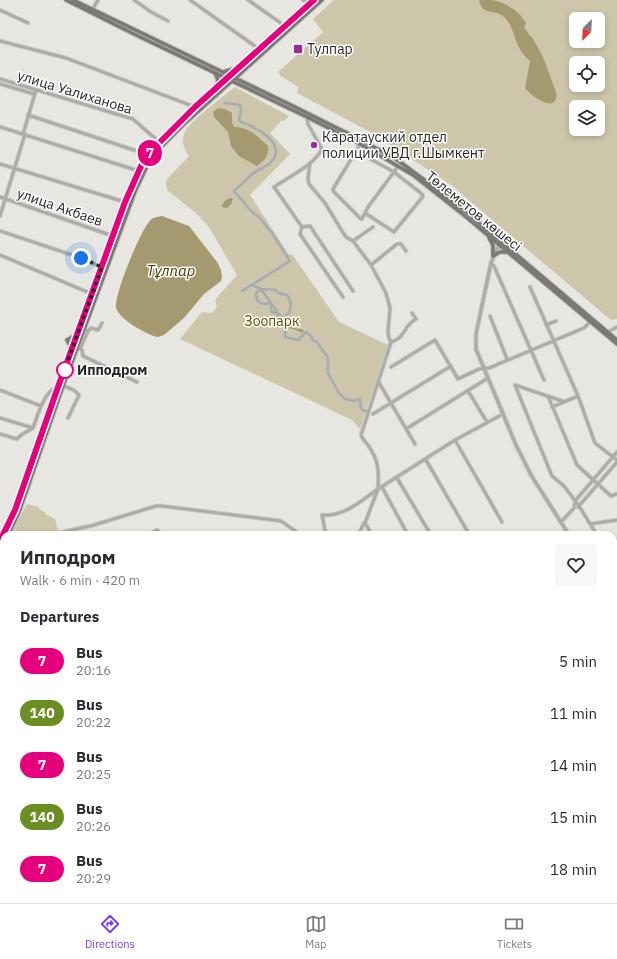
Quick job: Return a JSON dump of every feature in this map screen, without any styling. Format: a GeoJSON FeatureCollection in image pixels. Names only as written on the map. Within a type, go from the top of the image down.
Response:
{"type":"FeatureCollection","features":[{"type":"Feature","properties":{"kind":"main road","name":"Төлеметов көшесі"},"geometry":{"type":"LineString","coordinates":[[66,0],[214,72],[229,77]]}},
{"type":"Feature","properties":{"kind":"main road","name":"Төлеметов көшесі"},"geometry":{"type":"LineString","coordinates":[[73,0],[222,72],[234,80],[308,116],[398,165],[433,190],[488,236],[500,243],[508,253],[617,344]]}},
{"type":"Feature","properties":{"kind":"main road"},"geometry":{"type":"LineString","coordinates":[[94,295],[102,267],[125,202],[148,155],[159,142],[195,107],[314,0]]}},
{"type":"Feature","properties":{"kind":"main road"},"geometry":{"type":"LineString","coordinates":[[10,531],[19,512],[63,386],[79,349],[82,328],[94,295],[136,189],[148,164],[159,149],[184,124],[322,0]]}},
{"type":"Feature","properties":{"kind":"main road"},"geometry":{"type":"LineString","coordinates":[[274,36],[278,40]]}},
{"type":"Feature","properties":{"kind":"main road"},"geometry":{"type":"LineString","coordinates":[[222,72],[240,67]]}},
{"type":"Feature","properties":{"kind":"main road"},"geometry":{"type":"LineString","coordinates":[[214,72],[218,80],[216,88]]}},
{"type":"Feature","properties":{"kind":"main road","name":"Төлеметов көшесі"},"geometry":{"type":"LineString","coordinates":[[234,80],[355,137],[396,160],[435,188],[617,340]]}},
{"type":"Feature","properties":{"kind":"main road"},"geometry":{"type":"LineString","coordinates":[[488,236],[493,245],[493,256],[500,252],[508,253]]}},
{"type":"Feature","properties":{"kind":"main road"},"geometry":{"type":"LineString","coordinates":[[5,531],[15,510],[58,387],[78,334],[82,328]]}},
{"type":"Feature","properties":{"kind":"main road"},"geometry":{"type":"LineString","coordinates":[[72,350],[67,340],[78,334]]}},
{"type":"Feature","properties":{"kind":"street"},"geometry":{"type":"LineString","coordinates":[[92,10],[98,0]]}},
{"type":"Feature","properties":{"kind":"street"},"geometry":{"type":"LineString","coordinates":[[134,0],[151,12],[168,20]]}},
{"type":"Feature","properties":{"kind":"street"},"geometry":{"type":"LineString","coordinates":[[190,0],[259,50]]}},
{"type":"Feature","properties":{"kind":"street"},"geometry":{"type":"LineString","coordinates":[[248,0],[285,26]]}},
{"type":"Feature","properties":{"kind":"street"},"geometry":{"type":"LineString","coordinates":[[303,0],[309,4]]}},
{"type":"Feature","properties":{"kind":"street"},"geometry":{"type":"LineString","coordinates":[[0,10],[28,23]]}},
{"type":"Feature","properties":{"kind":"street"},"geometry":{"type":"LineString","coordinates":[[0,41],[66,58],[195,107]]}},
{"type":"Feature","properties":{"kind":"street","name":"улица Уалиханова"},"geometry":{"type":"LineString","coordinates":[[0,79],[133,119],[159,142]]}},
{"type":"Feature","properties":{"kind":"street"},"geometry":{"type":"LineString","coordinates":[[0,84],[34,94]]}},
{"type":"Feature","properties":{"kind":"street"},"geometry":{"type":"LineString","coordinates":[[0,216],[15,169],[28,115],[36,90]]}},
{"type":"Feature","properties":{"kind":"street"},"geometry":{"type":"LineString","coordinates":[[225,103],[240,105],[239,121],[261,130],[274,144],[275,154],[271,162],[256,171],[234,191],[272,233],[290,262],[242,290]]}},
{"type":"Feature","properties":{"kind":"street"},"geometry":{"type":"LineString","coordinates":[[28,115],[148,155]]}},
{"type":"Feature","properties":{"kind":"street"},"geometry":{"type":"LineString","coordinates":[[302,227],[274,187],[310,163],[320,153],[322,148],[308,124],[308,116]]}},
{"type":"Feature","properties":{"kind":"street"},"geometry":{"type":"LineString","coordinates":[[0,127],[139,171]]}},
{"type":"Feature","properties":{"kind":"street"},"geometry":{"type":"LineString","coordinates":[[360,144],[333,189],[334,192],[361,219],[398,165]]}},
{"type":"Feature","properties":{"kind":"street"},"geometry":{"type":"LineString","coordinates":[[356,151],[394,172],[423,196],[394,232],[365,213]]}},
{"type":"Feature","properties":{"kind":"street"},"geometry":{"type":"LineString","coordinates":[[310,163],[308,178],[309,184],[325,204],[346,237],[352,241],[371,265],[386,293],[390,308],[388,332],[391,342],[367,412],[361,435],[376,458],[379,474],[378,489],[360,531]]}},
{"type":"Feature","properties":{"kind":"street"},"geometry":{"type":"LineString","coordinates":[[0,164],[125,202]]}},
{"type":"Feature","properties":{"kind":"street","name":"улица Акбаев"},"geometry":{"type":"LineString","coordinates":[[0,198],[114,236]]}},
{"type":"Feature","properties":{"kind":"street"},"geometry":{"type":"LineString","coordinates":[[302,227],[310,226],[353,291]]}},
{"type":"Feature","properties":{"kind":"street"},"geometry":{"type":"LineString","coordinates":[[302,227],[300,234],[343,297]]}},
{"type":"Feature","properties":{"kind":"street"},"geometry":{"type":"LineString","coordinates":[[352,241],[373,227]]}},
{"type":"Feature","properties":{"kind":"street"},"geometry":{"type":"LineString","coordinates":[[0,232],[81,258],[102,267]]}},
{"type":"Feature","properties":{"kind":"street"},"geometry":{"type":"LineString","coordinates":[[500,243],[491,263],[476,338],[476,349],[516,445],[531,475],[567,531]]}},
{"type":"Feature","properties":{"kind":"street"},"geometry":{"type":"LineString","coordinates":[[371,265],[397,244],[401,244],[406,251]]}},
{"type":"Feature","properties":{"kind":"street"},"geometry":{"type":"LineString","coordinates":[[0,255],[94,295]]}},
{"type":"Feature","properties":{"kind":"street"},"geometry":{"type":"LineString","coordinates":[[491,263],[494,266],[544,380]]}},
{"type":"Feature","properties":{"kind":"street"},"geometry":{"type":"LineString","coordinates":[[252,285],[261,289],[276,290],[278,293],[287,295],[290,299],[290,310],[288,315],[282,318]]}},
{"type":"Feature","properties":{"kind":"street"},"geometry":{"type":"LineString","coordinates":[[530,287],[578,396],[595,443],[617,461],[579,506],[574,508],[561,522]]}},
{"type":"Feature","properties":{"kind":"street"},"geometry":{"type":"LineString","coordinates":[[261,289],[284,321],[278,321]]}},
{"type":"Feature","properties":{"kind":"street"},"geometry":{"type":"LineString","coordinates":[[261,289],[256,293],[256,299],[259,304],[264,305],[270,303],[272,312],[278,314],[278,321],[285,329],[285,337],[298,340],[306,332],[312,337],[313,341],[317,342],[328,358],[328,373],[339,393],[345,399],[354,401],[360,398],[362,409],[367,412]]}},
{"type":"Feature","properties":{"kind":"street"},"geometry":{"type":"LineString","coordinates":[[391,342],[402,336],[409,325],[416,319],[412,313]]}},
{"type":"Feature","properties":{"kind":"street"},"geometry":{"type":"LineString","coordinates":[[490,316],[507,360]]}},
{"type":"Feature","properties":{"kind":"street"},"geometry":{"type":"LineString","coordinates":[[546,325],[556,321]]}},
{"type":"Feature","properties":{"kind":"street"},"geometry":{"type":"LineString","coordinates":[[391,367],[435,340],[458,379],[479,369],[489,368],[554,341],[584,328],[590,322]]}},
{"type":"Feature","properties":{"kind":"street"},"geometry":{"type":"LineString","coordinates":[[102,323],[98,330],[91,328],[88,331],[79,349],[82,350],[83,356],[137,382]]}},
{"type":"Feature","properties":{"kind":"street"},"geometry":{"type":"LineString","coordinates":[[608,332],[617,326]]}},
{"type":"Feature","properties":{"kind":"street"},"geometry":{"type":"LineString","coordinates":[[82,328],[88,331]]}},
{"type":"Feature","properties":{"kind":"street"},"geometry":{"type":"LineString","coordinates":[[373,414],[451,366]]}},
{"type":"Feature","properties":{"kind":"street"},"geometry":{"type":"LineString","coordinates":[[406,429],[488,378]]}},
{"type":"Feature","properties":{"kind":"street"},"geometry":{"type":"LineString","coordinates":[[378,381],[415,444]]}},
{"type":"Feature","properties":{"kind":"street"},"geometry":{"type":"LineString","coordinates":[[565,402],[515,385],[552,476],[564,486],[579,506],[594,531]]}},
{"type":"Feature","properties":{"kind":"street"},"geometry":{"type":"LineString","coordinates":[[0,434],[17,439],[21,434],[33,428],[41,406],[49,392],[58,387],[63,386],[76,391],[79,395],[68,418]]}},
{"type":"Feature","properties":{"kind":"street"},"geometry":{"type":"LineString","coordinates":[[0,390],[41,406]]}},
{"type":"Feature","properties":{"kind":"street"},"geometry":{"type":"LineString","coordinates":[[468,391],[487,422]]}},
{"type":"Feature","properties":{"kind":"street"},"geometry":{"type":"LineString","coordinates":[[548,396],[576,465],[611,496],[617,494]]}},
{"type":"Feature","properties":{"kind":"street"},"geometry":{"type":"LineString","coordinates":[[552,407],[578,396]]}},
{"type":"Feature","properties":{"kind":"street"},"geometry":{"type":"LineString","coordinates":[[325,531],[322,515],[348,510],[455,440],[503,414]]}},
{"type":"Feature","properties":{"kind":"street"},"geometry":{"type":"LineString","coordinates":[[0,418],[33,428]]}},
{"type":"Feature","properties":{"kind":"street"},"geometry":{"type":"LineString","coordinates":[[455,440],[502,522]]}},
{"type":"Feature","properties":{"kind":"street"},"geometry":{"type":"LineString","coordinates":[[574,508],[575,501],[617,452]]}},
{"type":"Feature","properties":{"kind":"street"},"geometry":{"type":"LineString","coordinates":[[426,460],[466,531]]}},
{"type":"Feature","properties":{"kind":"street"},"geometry":{"type":"LineString","coordinates":[[397,478],[429,531]]}},
{"type":"Feature","properties":{"kind":"street"},"geometry":{"type":"LineString","coordinates":[[382,487],[406,531]]}},
{"type":"Feature","properties":{"kind":"street"},"geometry":{"type":"LineString","coordinates":[[68,531],[94,525],[156,506],[162,506],[281,521],[295,531]]}},
{"type":"Feature","properties":{"kind":"street"},"geometry":{"type":"LineString","coordinates":[[590,524],[617,520]]}},
{"type":"Feature","properties":{"kind":"street"},"geometry":{"type":"LineString","coordinates":[[364,523],[369,531]]}},
{"type":"Feature","properties":{"kind":"green space"},"geometry":{"type":"Polygon","coordinates":[[[334,0],[617,0],[617,319],[611,320],[451,185],[374,134],[297,93],[298,87],[281,76],[278,72],[323,32],[313,19],[334,0]]]}},
{"type":"Feature","properties":{"kind":"green space","name":"Зоопарк"},"geometry":{"type":"Polygon","coordinates":[[[235,87],[289,116],[284,121],[282,120],[270,133],[290,154],[250,195],[289,255],[292,254],[339,322],[388,345],[360,429],[352,420],[180,339],[202,312],[212,313],[217,307],[215,300],[237,275],[209,227],[196,213],[167,190],[166,182],[167,179],[189,156],[185,150],[183,141],[188,127],[200,115],[235,87]]]}},
{"type":"Feature","properties":{"kind":"green space"},"geometry":{"type":"Polygon","coordinates":[[[27,504],[39,507],[39,509],[46,513],[45,514],[55,519],[58,531],[12,531],[27,504]]]}},
{"type":"Feature","properties":{"kind":"water"},"geometry":{"type":"Polygon","coordinates":[[[479,0],[492,0],[507,5],[516,11],[526,23],[524,27],[532,37],[543,57],[556,92],[556,99],[553,103],[544,102],[538,99],[525,88],[530,61],[519,48],[511,26],[506,19],[500,14],[483,8],[479,0]]]}},
{"type":"Feature","properties":{"kind":"water"},"geometry":{"type":"Polygon","coordinates":[[[218,108],[225,109],[232,113],[232,122],[234,127],[248,130],[268,146],[266,158],[257,166],[239,156],[231,146],[228,132],[214,117],[213,112],[218,108]]]}},
{"type":"Feature","properties":{"kind":"water"},"geometry":{"type":"Polygon","coordinates":[[[233,198],[231,204],[227,208],[222,207],[225,201],[233,198]]]}},
{"type":"Feature","properties":{"kind":"water","name":"Тұлпар"},"geometry":{"type":"Polygon","coordinates":[[[162,216],[189,226],[217,262],[221,270],[222,277],[221,281],[204,294],[184,318],[164,335],[158,337],[134,326],[122,317],[116,308],[116,301],[128,264],[145,228],[150,220],[162,216]]]}},
{"type":"Feature","properties":{"kind":"water"},"geometry":{"type":"Polygon","coordinates":[[[283,322],[303,330],[304,334],[282,325],[283,322]]]}},
{"type":"Feature","properties":{"kind":"bus line","name":"7"},"geometry":{"type":"LineString","coordinates":[[5,531],[15,510],[125,202],[142,164],[155,147],[195,107],[314,0]]}},
{"type":"Feature","properties":{"kind":"place","name":"Тулпар"},"geometry":{"type":"Point","coordinates":[298,49]}},
{"type":"Feature","properties":{"kind":"place","name":"Каратауский отдел полиции УВД г.Шымкент"},"geometry":{"type":"Point","coordinates":[314,145]}},
{"type":"Feature","properties":{"kind":"place","name":"Ипподром"},"geometry":{"type":"Point","coordinates":[65,370]}},
{"type":"Feature","properties":{"kind":"route"},"geometry":{"type":"LineString","coordinates":[[65,370],[63,374],[102,267],[81,258]]}}]}
